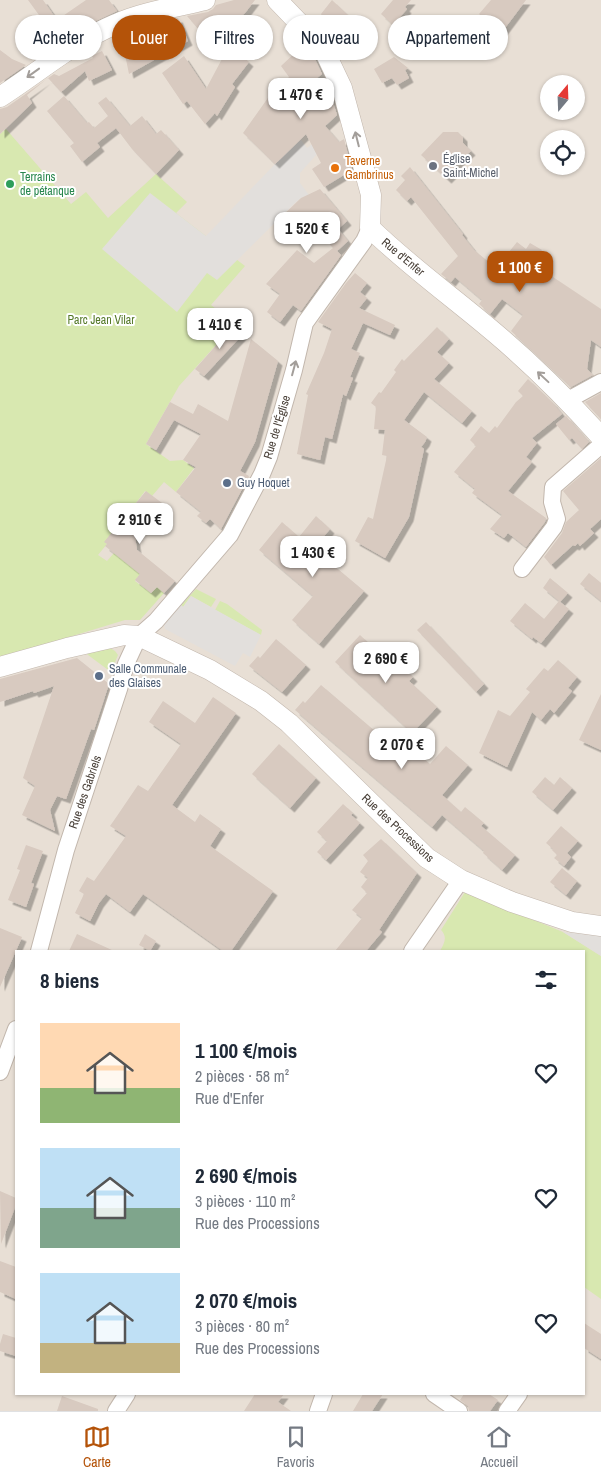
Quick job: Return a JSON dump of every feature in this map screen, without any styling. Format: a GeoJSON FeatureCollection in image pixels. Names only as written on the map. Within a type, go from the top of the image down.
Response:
{"type":"FeatureCollection","features":[{"type":"Feature","properties":{"kind":"street"},"geometry":{"type":"LineString","coordinates":[[0,97],[77,44],[116,24],[132,18],[205,0]]}},
{"type":"Feature","properties":{"kind":"street","name":"Rue d'Enfer"},"geometry":{"type":"LineString","coordinates":[[277,0],[323,48],[342,88],[371,195],[370,228],[393,250],[496,334],[568,400],[601,437]]}},
{"type":"Feature","properties":{"kind":"street","name":"Rue de l'Église"},"geometry":{"type":"LineString","coordinates":[[140,636],[156,621],[230,535],[265,465],[294,370],[305,323],[364,241],[370,228]]}},
{"type":"Feature","properties":{"kind":"street"},"geometry":{"type":"LineString","coordinates":[[568,400],[601,382]]}},
{"type":"Feature","properties":{"kind":"street"},"geometry":{"type":"LineString","coordinates":[[522,569],[558,519],[552,502],[553,487],[601,445]]}},
{"type":"Feature","properties":{"kind":"street","name":"Rue des Processions"},"geometry":{"type":"LineString","coordinates":[[0,667],[67,648],[124,635],[140,636],[210,670],[261,701],[288,722],[427,858],[461,880],[512,902],[572,922],[601,926]]}},
{"type":"Feature","properties":{"kind":"street","name":"Rue des Gabriels"},"geometry":{"type":"LineString","coordinates":[[39,950],[66,850],[120,689],[126,664],[140,636]]}},
{"type":"Feature","properties":{"kind":"street"},"geometry":{"type":"LineString","coordinates":[[413,950],[461,880]]}},
{"type":"Feature","properties":{"kind":"street"},"geometry":{"type":"LineString","coordinates":[[0,1072],[15,1032]]}},
{"type":"Feature","properties":{"kind":"street"},"geometry":{"type":"LineString","coordinates":[[116,1411],[126,1395]]}},
{"type":"Feature","properties":{"kind":"street"},"geometry":{"type":"LineString","coordinates":[[318,1411],[324,1395]]}},
{"type":"Feature","properties":{"kind":"street"},"geometry":{"type":"LineString","coordinates":[[436,1395],[460,1411]]}},
{"type":"Feature","properties":{"kind":"street"},"geometry":{"type":"LineString","coordinates":[[507,1411],[518,1395]]}},
{"type":"Feature","properties":{"kind":"shaded area"},"geometry":{"type":"Polygon","coordinates":[[[0,0],[601,0],[601,1411],[0,1411],[0,0]]]}},
{"type":"Feature","properties":{"kind":"shaded area"},"geometry":{"type":"Polygon","coordinates":[[[301,140],[307,148],[315,142],[317,154],[300,173],[300,183],[309,195],[295,203],[217,280],[207,273],[177,312],[102,249],[150,193],[206,236],[275,164],[301,140]]]}},
{"type":"Feature","properties":{"kind":"shaded area"},"geometry":{"type":"Polygon","coordinates":[[[191,596],[261,635],[250,657],[243,653],[235,666],[165,629],[164,624],[181,605],[183,607],[191,596]]]}},
{"type":"Feature","properties":{"kind":"shaded area"},"geometry":{"type":"Polygon","coordinates":[[[563,932],[601,936],[601,956],[563,932]]]}},
{"type":"Feature","properties":{"kind":"green space","name":"Parc Jean Vilar"},"geometry":{"type":"Polygon","coordinates":[[[6,129],[71,204],[86,192],[108,218],[156,174],[187,202],[176,213],[245,266],[211,305],[235,324],[179,386],[146,444],[170,461],[183,460],[194,468],[176,492],[164,482],[152,496],[145,491],[136,503],[138,505],[116,533],[105,542],[107,544],[98,555],[107,561],[114,553],[140,574],[135,581],[151,593],[157,587],[164,593],[140,620],[125,620],[0,658],[0,134],[6,129]]]}},
{"type":"Feature","properties":{"kind":"green space"},"geometry":{"type":"Polygon","coordinates":[[[196,589],[216,599],[211,607],[191,596],[183,607],[181,605],[196,589]]]}},
{"type":"Feature","properties":{"kind":"green space"},"geometry":{"type":"Polygon","coordinates":[[[220,601],[227,604],[262,630],[261,635],[215,610],[220,601]]]}},
{"type":"Feature","properties":{"kind":"green space"},"geometry":{"type":"Polygon","coordinates":[[[110,648],[118,655],[111,672],[84,652],[110,648]]]}},
{"type":"Feature","properties":{"kind":"green space"},"geometry":{"type":"Polygon","coordinates":[[[465,892],[563,932],[601,956],[601,1299],[585,1288],[585,950],[440,950],[445,938],[441,930],[465,892]]]}},
{"type":"Feature","properties":{"kind":"building"},"geometry":{"type":"Polygon","coordinates":[[[28,0],[43,0],[54,15],[39,15],[28,0]]]}},
{"type":"Feature","properties":{"kind":"building"},"geometry":{"type":"Polygon","coordinates":[[[86,0],[109,0],[117,11],[102,18],[102,15],[64,15],[86,0]]]}},
{"type":"Feature","properties":{"kind":"building"},"geometry":{"type":"Polygon","coordinates":[[[234,0],[255,0],[243,15],[196,15],[196,26],[187,16],[208,12],[216,5],[234,0]]]}},
{"type":"Feature","properties":{"kind":"building"},"geometry":{"type":"Polygon","coordinates":[[[332,0],[348,15],[322,15],[332,0]]]}},
{"type":"Feature","properties":{"kind":"building"},"geometry":{"type":"Polygon","coordinates":[[[393,0],[411,0],[402,15],[388,15],[388,20],[381,14],[393,0]]]}},
{"type":"Feature","properties":{"kind":"building"},"geometry":{"type":"Polygon","coordinates":[[[491,0],[526,0],[508,24],[508,15],[479,14],[491,0]]]}},
{"type":"Feature","properties":{"kind":"building"},"geometry":{"type":"Polygon","coordinates":[[[0,50],[12,59],[26,65],[0,83],[0,50]]]}},
{"type":"Feature","properties":{"kind":"building"},"geometry":{"type":"Polygon","coordinates":[[[102,51],[112,70],[89,81],[85,71],[61,92],[48,78],[54,74],[59,76],[89,60],[102,60],[102,51]]]}},
{"type":"Feature","properties":{"kind":"building"},"geometry":{"type":"Polygon","coordinates":[[[186,59],[206,89],[221,60],[247,60],[249,62],[232,84],[235,87],[217,116],[215,113],[205,124],[187,101],[183,104],[162,73],[179,60],[186,59]]]}},
{"type":"Feature","properties":{"kind":"building"},"geometry":{"type":"Polygon","coordinates":[[[126,60],[154,60],[129,74],[126,60]]]}},
{"type":"Feature","properties":{"kind":"building"},"geometry":{"type":"Polygon","coordinates":[[[287,60],[315,60],[322,74],[291,99],[294,104],[328,87],[337,115],[325,126],[339,142],[344,139],[352,170],[324,187],[312,169],[321,163],[306,134],[275,164],[243,133],[270,95],[274,97],[289,77],[281,66],[287,60]]]}},
{"type":"Feature","properties":{"kind":"building"},"geometry":{"type":"Polygon","coordinates":[[[389,60],[398,60],[408,68],[405,70],[409,78],[397,85],[392,78],[382,83],[374,69],[389,60]]]}},
{"type":"Feature","properties":{"kind":"building"},"geometry":{"type":"Polygon","coordinates":[[[46,80],[27,95],[32,103],[0,134],[0,109],[7,107],[46,80]]]}},
{"type":"Feature","properties":{"kind":"building"},"geometry":{"type":"Polygon","coordinates":[[[64,96],[87,123],[89,122],[94,128],[108,116],[98,103],[106,97],[130,126],[142,116],[156,134],[161,130],[179,150],[156,174],[132,149],[116,128],[97,143],[100,147],[82,162],[70,146],[74,143],[47,111],[64,96]]]}},
{"type":"Feature","properties":{"kind":"building"},"geometry":{"type":"Polygon","coordinates":[[[443,132],[458,132],[463,137],[463,143],[471,151],[455,165],[458,168],[447,179],[421,155],[443,132]]]}},
{"type":"Feature","properties":{"kind":"building"},"geometry":{"type":"Polygon","coordinates":[[[410,167],[474,250],[496,268],[517,242],[526,249],[530,243],[542,250],[532,263],[601,309],[601,347],[591,340],[587,369],[593,375],[571,387],[511,331],[523,315],[502,299],[490,314],[479,304],[482,300],[455,277],[451,282],[441,274],[458,256],[411,197],[407,201],[396,190],[405,180],[401,176],[410,167]]]}},
{"type":"Feature","properties":{"kind":"building"},"geometry":{"type":"Polygon","coordinates":[[[320,189],[347,221],[338,229],[348,241],[337,251],[341,255],[301,311],[293,305],[280,322],[267,312],[280,294],[266,284],[297,250],[314,263],[333,248],[305,216],[287,231],[277,221],[301,198],[320,189]]]}},
{"type":"Feature","properties":{"kind":"building"},"geometry":{"type":"Polygon","coordinates":[[[355,273],[367,283],[360,292],[367,298],[359,308],[395,325],[390,335],[363,323],[351,349],[360,353],[350,377],[353,378],[346,396],[343,394],[332,439],[325,437],[320,460],[297,454],[308,395],[306,394],[332,329],[318,322],[355,273]]]}},
{"type":"Feature","properties":{"kind":"building"},"geometry":{"type":"Polygon","coordinates":[[[235,324],[244,333],[204,376],[195,369],[235,324]]]}},
{"type":"Feature","properties":{"kind":"building"},"geometry":{"type":"Polygon","coordinates":[[[437,327],[449,339],[437,352],[449,363],[434,379],[472,411],[462,423],[424,392],[404,420],[427,437],[421,447],[424,449],[409,517],[385,558],[355,541],[368,517],[373,519],[387,456],[382,455],[385,430],[374,429],[376,407],[371,403],[379,392],[381,393],[396,372],[394,370],[402,359],[404,361],[437,327]]]}},
{"type":"Feature","properties":{"kind":"building"},"geometry":{"type":"Polygon","coordinates":[[[251,339],[278,361],[255,442],[240,471],[249,476],[221,529],[210,519],[206,523],[197,516],[201,512],[176,492],[196,467],[183,460],[201,434],[174,420],[156,450],[146,444],[170,402],[193,414],[198,404],[228,421],[251,339]]]}},
{"type":"Feature","properties":{"kind":"building"},"geometry":{"type":"Polygon","coordinates":[[[528,379],[562,414],[532,438],[537,443],[526,457],[532,462],[508,491],[546,518],[526,547],[508,533],[504,538],[490,529],[502,515],[472,493],[475,489],[454,472],[476,446],[470,440],[481,426],[489,433],[495,426],[497,428],[516,402],[523,396],[518,391],[528,379]]]}},
{"type":"Feature","properties":{"kind":"building"},"geometry":{"type":"Polygon","coordinates":[[[601,393],[601,419],[585,402],[601,393]]]}},
{"type":"Feature","properties":{"kind":"building"},"geometry":{"type":"Polygon","coordinates":[[[566,416],[589,442],[582,449],[572,438],[569,440],[556,424],[566,416]]]}},
{"type":"Feature","properties":{"kind":"building"},"geometry":{"type":"Polygon","coordinates":[[[601,458],[601,519],[590,529],[594,533],[580,546],[578,543],[575,546],[573,545],[551,565],[544,557],[562,533],[566,522],[579,510],[563,491],[601,458]]]}},
{"type":"Feature","properties":{"kind":"building"},"geometry":{"type":"Polygon","coordinates":[[[146,491],[166,506],[156,519],[152,516],[135,536],[137,550],[175,581],[164,593],[157,587],[151,593],[135,580],[140,574],[105,546],[107,544],[104,542],[113,531],[116,533],[138,505],[136,503],[146,491]]]}},
{"type":"Feature","properties":{"kind":"building"},"geometry":{"type":"Polygon","coordinates":[[[316,516],[330,529],[312,551],[331,568],[333,565],[364,591],[319,644],[292,620],[313,596],[259,550],[282,522],[299,537],[316,516]]]}},
{"type":"Feature","properties":{"kind":"building"},"geometry":{"type":"Polygon","coordinates":[[[589,573],[601,583],[601,601],[580,584],[589,573]]]}},
{"type":"Feature","properties":{"kind":"building"},"geometry":{"type":"Polygon","coordinates":[[[550,578],[568,593],[560,602],[569,609],[541,643],[533,637],[532,639],[510,621],[525,603],[544,619],[559,601],[543,588],[550,578]]]}},
{"type":"Feature","properties":{"kind":"building"},"geometry":{"type":"Polygon","coordinates":[[[426,622],[484,684],[476,692],[417,630],[426,622]]]}},
{"type":"Feature","properties":{"kind":"building"},"geometry":{"type":"Polygon","coordinates":[[[360,635],[390,663],[394,659],[413,677],[409,681],[437,707],[412,733],[335,662],[360,635]]]}},
{"type":"Feature","properties":{"kind":"building"},"geometry":{"type":"Polygon","coordinates":[[[276,639],[306,665],[282,692],[249,666],[258,656],[260,658],[276,639]]]}},
{"type":"Feature","properties":{"kind":"building"},"geometry":{"type":"Polygon","coordinates":[[[77,658],[109,684],[94,730],[91,729],[66,799],[57,796],[50,810],[55,831],[22,815],[35,786],[23,778],[54,686],[0,702],[0,679],[77,658]]]}},
{"type":"Feature","properties":{"kind":"building"},"geometry":{"type":"Polygon","coordinates":[[[558,660],[577,677],[568,688],[572,691],[554,713],[550,709],[541,720],[532,712],[507,767],[479,753],[498,710],[510,716],[530,692],[526,689],[544,668],[548,671],[558,660]]]}},
{"type":"Feature","properties":{"kind":"building"},"geometry":{"type":"Polygon","coordinates":[[[321,685],[390,744],[397,736],[430,764],[446,746],[468,765],[442,795],[461,812],[465,807],[484,823],[481,826],[515,855],[502,870],[483,853],[484,851],[442,815],[432,827],[295,710],[303,701],[305,703],[321,685]]]}},
{"type":"Feature","properties":{"kind":"building"},"geometry":{"type":"Polygon","coordinates":[[[601,694],[601,750],[579,740],[601,694]]]}},
{"type":"Feature","properties":{"kind":"building"},"geometry":{"type":"Polygon","coordinates":[[[213,697],[236,713],[172,805],[195,822],[200,814],[221,829],[210,846],[273,891],[232,950],[222,950],[143,894],[130,912],[106,894],[90,921],[75,913],[84,894],[79,891],[87,877],[94,881],[126,836],[110,826],[138,785],[148,791],[181,744],[149,722],[163,701],[195,723],[213,697]]]}},
{"type":"Feature","properties":{"kind":"building"},"geometry":{"type":"Polygon","coordinates":[[[279,744],[316,778],[290,808],[252,774],[279,744]]]}},
{"type":"Feature","properties":{"kind":"building"},"geometry":{"type":"Polygon","coordinates":[[[545,777],[554,785],[560,777],[572,788],[553,810],[532,792],[545,777]]]}},
{"type":"Feature","properties":{"kind":"building"},"geometry":{"type":"Polygon","coordinates":[[[343,804],[360,823],[326,860],[317,852],[327,841],[317,832],[343,804]]]}},
{"type":"Feature","properties":{"kind":"building"},"geometry":{"type":"Polygon","coordinates":[[[561,826],[578,841],[567,853],[571,857],[564,866],[554,858],[557,855],[546,843],[561,826]]]}},
{"type":"Feature","properties":{"kind":"building"},"geometry":{"type":"Polygon","coordinates":[[[381,839],[417,873],[379,930],[382,932],[367,950],[336,950],[362,918],[352,910],[367,893],[361,887],[368,878],[360,872],[368,861],[363,855],[381,839]]]}},
{"type":"Feature","properties":{"kind":"building"},"geometry":{"type":"Polygon","coordinates":[[[26,845],[43,851],[31,883],[34,884],[26,907],[8,900],[20,870],[17,869],[26,845]]]}},
{"type":"Feature","properties":{"kind":"building"},"geometry":{"type":"Polygon","coordinates":[[[562,868],[577,881],[566,895],[550,882],[562,868]]]}},
{"type":"Feature","properties":{"kind":"building"},"geometry":{"type":"Polygon","coordinates":[[[0,928],[22,937],[0,987],[0,928]]]}},
{"type":"Feature","properties":{"kind":"building"},"geometry":{"type":"Polygon","coordinates":[[[77,934],[112,950],[69,950],[77,934]]]}},
{"type":"Feature","properties":{"kind":"building"},"geometry":{"type":"Polygon","coordinates":[[[145,934],[156,941],[151,950],[139,945],[145,934]]]}},
{"type":"Feature","properties":{"kind":"building"},"geometry":{"type":"Polygon","coordinates":[[[0,1191],[15,1198],[15,1208],[1,1244],[0,1191]]]}},
{"type":"Feature","properties":{"kind":"building"},"geometry":{"type":"Polygon","coordinates":[[[0,1261],[15,1267],[15,1299],[0,1292],[0,1261]]]}},
{"type":"Feature","properties":{"kind":"building"},"geometry":{"type":"Polygon","coordinates":[[[585,1324],[601,1334],[601,1359],[585,1349],[585,1324]]]}},
{"type":"Feature","properties":{"kind":"building"},"geometry":{"type":"Polygon","coordinates":[[[3,1334],[15,1338],[15,1356],[0,1351],[3,1334]]]}},
{"type":"Feature","properties":{"kind":"building"},"geometry":{"type":"Polygon","coordinates":[[[254,1395],[283,1395],[278,1402],[291,1411],[244,1411],[254,1395]]]}},
{"type":"Feature","properties":{"kind":"building"},"geometry":{"type":"Polygon","coordinates":[[[362,1395],[382,1395],[372,1411],[353,1411],[362,1395]]]}},
{"type":"Feature","properties":{"kind":"building"},"geometry":{"type":"Polygon","coordinates":[[[463,1395],[490,1395],[498,1400],[490,1411],[469,1411],[468,1406],[460,1400],[463,1395]]]}},
{"type":"Feature","properties":{"kind":"building"},"geometry":{"type":"Polygon","coordinates":[[[62,1396],[98,1409],[98,1411],[57,1411],[62,1396]]]}},
{"type":"Feature","properties":{"kind":"place","name":"Église Saint-Michel"},"geometry":{"type":"Point","coordinates":[433,166]}},
{"type":"Feature","properties":{"kind":"place","name":"Taverne Gambrinus"},"geometry":{"type":"Point","coordinates":[335,168]}},
{"type":"Feature","properties":{"kind":"place","name":"Terrains de pétanque"},"geometry":{"type":"Point","coordinates":[10,184]}},
{"type":"Feature","properties":{"kind":"place","name":"Guy Hoquet"},"geometry":{"type":"Point","coordinates":[227,483]}},
{"type":"Feature","properties":{"kind":"place","name":"Salle Communale des Glaises"},"geometry":{"type":"Point","coordinates":[99,676]}}]}
